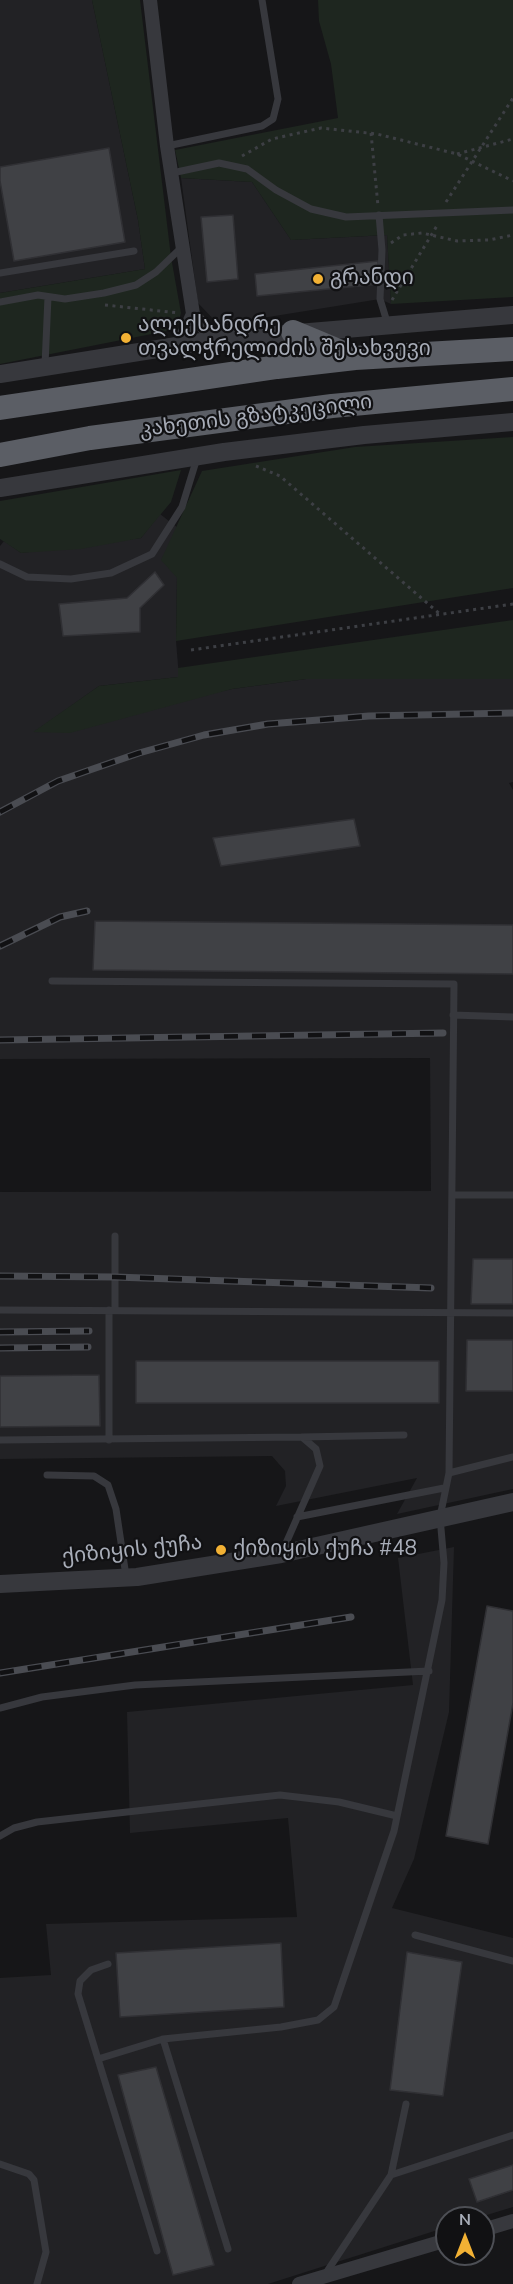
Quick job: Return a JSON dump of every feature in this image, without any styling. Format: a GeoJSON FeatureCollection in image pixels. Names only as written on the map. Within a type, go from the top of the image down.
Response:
{"type":"FeatureCollection","features":[{"type":"Feature","properties":{"kind":"highway"},"geometry":{"type":"LineString","coordinates":[[293,332],[355,358]]}},
{"type":"Feature","properties":{"kind":"highway"},"geometry":{"type":"LineString","coordinates":[[0,408],[195,377],[355,358],[513,349]]}},
{"type":"Feature","properties":{"kind":"highway","name":"კახეთის გზატკეცილი"},"geometry":{"type":"LineString","coordinates":[[0,455],[90,438],[332,406],[513,389]]}},
{"type":"Feature","properties":{"kind":"street"},"geometry":{"type":"LineString","coordinates":[[150,0],[167,146],[193,314],[214,340]]}},
{"type":"Feature","properties":{"kind":"street"},"geometry":{"type":"LineString","coordinates":[[179,345],[193,314]]}},
{"type":"Feature","properties":{"kind":"street"},"geometry":{"type":"LineString","coordinates":[[0,374],[45,365],[214,340],[513,315]]}},
{"type":"Feature","properties":{"kind":"street","name":"კახეთის გზატკეცილი"},"geometry":{"type":"LineString","coordinates":[[0,488],[224,453],[364,435],[513,422]]}},
{"type":"Feature","properties":{"kind":"street","name":"ქიზიყის ქუჩა"},"geometry":{"type":"LineString","coordinates":[[0,1584],[126,1578],[281,1554],[513,1502]]}},
{"type":"Feature","properties":{"kind":"street"},"geometry":{"type":"LineString","coordinates":[[495,2227],[513,2222]]}},
{"type":"Feature","properties":{"kind":"street"},"geometry":{"type":"LineString","coordinates":[[299,2284],[326,2274],[435,2243]]}},
{"type":"Feature","properties":{"kind":"lane"},"geometry":{"type":"LineString","coordinates":[[167,146],[262,126],[273,119],[278,99],[262,0]]}},
{"type":"Feature","properties":{"kind":"lane"},"geometry":{"type":"LineString","coordinates":[[172,173],[219,163],[247,169],[276,190],[311,210],[346,217],[513,210]]}},
{"type":"Feature","properties":{"kind":"lane"},"geometry":{"type":"LineString","coordinates":[[379,215],[382,250],[380,299],[389,327]]}},
{"type":"Feature","properties":{"kind":"lane"},"geometry":{"type":"LineString","coordinates":[[0,302],[38,296],[65,299],[136,285],[156,272],[183,246]]}},
{"type":"Feature","properties":{"kind":"lane"},"geometry":{"type":"LineString","coordinates":[[0,273],[134,251]]}},
{"type":"Feature","properties":{"kind":"lane"},"geometry":{"type":"LineString","coordinates":[[45,365],[48,297]]}},
{"type":"Feature","properties":{"kind":"lane"},"geometry":{"type":"LineString","coordinates":[[0,564],[27,577],[71,579],[111,573],[152,554],[182,507],[197,458]]}},
{"type":"Feature","properties":{"kind":"lane"},"geometry":{"type":"LineString","coordinates":[[52,981],[454,984],[449,1473],[444,1488],[440,1517],[444,1563],[442,1600],[397,1816],[334,2007],[318,2020],[281,2027],[163,2039],[98,2059]]}},
{"type":"Feature","properties":{"kind":"lane"},"geometry":{"type":"LineString","coordinates":[[453,1015],[513,1017]]}},
{"type":"Feature","properties":{"kind":"lane"},"geometry":{"type":"LineString","coordinates":[[452,1195],[513,1195]]}},
{"type":"Feature","properties":{"kind":"lane"},"geometry":{"type":"LineString","coordinates":[[109,1440],[116,1236]]}},
{"type":"Feature","properties":{"kind":"lane"},"geometry":{"type":"LineString","coordinates":[[0,1310],[513,1313]]}},
{"type":"Feature","properties":{"kind":"lane"},"geometry":{"type":"LineString","coordinates":[[0,1440],[404,1436]]}},
{"type":"Feature","properties":{"kind":"lane"},"geometry":{"type":"LineString","coordinates":[[281,1554],[320,1466],[316,1449],[302,1437]]}},
{"type":"Feature","properties":{"kind":"lane"},"geometry":{"type":"LineString","coordinates":[[449,1473],[513,1457]]}},
{"type":"Feature","properties":{"kind":"lane"},"geometry":{"type":"LineString","coordinates":[[47,1475],[94,1476],[108,1485],[117,1509],[126,1578]]}},
{"type":"Feature","properties":{"kind":"lane"},"geometry":{"type":"LineString","coordinates":[[297,1517],[444,1488]]}},
{"type":"Feature","properties":{"kind":"lane"},"geometry":{"type":"LineString","coordinates":[[0,1708],[42,1697],[135,1685],[429,1671]]}},
{"type":"Feature","properties":{"kind":"lane"},"geometry":{"type":"LineString","coordinates":[[0,1836],[14,1828],[37,1822],[280,1795],[339,1802],[397,1816]]}},
{"type":"Feature","properties":{"kind":"lane"},"geometry":{"type":"LineString","coordinates":[[415,1935],[513,1960]]}},
{"type":"Feature","properties":{"kind":"lane"},"geometry":{"type":"LineString","coordinates":[[108,1964],[91,1970],[80,1981],[78,1994],[158,2251]]}},
{"type":"Feature","properties":{"kind":"lane"},"geometry":{"type":"LineString","coordinates":[[163,2039],[228,2249]]}},
{"type":"Feature","properties":{"kind":"lane"},"geometry":{"type":"LineString","coordinates":[[326,2274],[391,2175],[406,2104]]}},
{"type":"Feature","properties":{"kind":"lane"},"geometry":{"type":"LineString","coordinates":[[391,2175],[513,2134]]}},
{"type":"Feature","properties":{"kind":"lane"},"geometry":{"type":"LineString","coordinates":[[0,2164],[29,2174],[34,2180],[46,2252],[37,2284]]}},
{"type":"Feature","properties":{"kind":"path"},"geometry":{"type":"LineString","coordinates":[[392,300],[432,235],[441,218],[440,212],[513,98]]}},
{"type":"Feature","properties":{"kind":"path"},"geometry":{"type":"LineString","coordinates":[[228,165],[272,139],[321,128],[371,133],[457,154],[513,180]]}},
{"type":"Feature","properties":{"kind":"path"},"geometry":{"type":"LineString","coordinates":[[371,133],[379,215]]}},
{"type":"Feature","properties":{"kind":"path"},"geometry":{"type":"LineString","coordinates":[[457,154],[513,140]]}},
{"type":"Feature","properties":{"kind":"path"},"geometry":{"type":"LineString","coordinates":[[382,250],[403,235],[422,232],[457,240],[489,240],[513,235]]}},
{"type":"Feature","properties":{"kind":"path"},"geometry":{"type":"LineString","coordinates":[[88,296],[97,304],[193,314]]}},
{"type":"Feature","properties":{"kind":"path"},"geometry":{"type":"LineString","coordinates":[[224,453],[280,476],[441,615]]}},
{"type":"Feature","properties":{"kind":"path"},"geometry":{"type":"LineString","coordinates":[[191,650],[513,604]]}},
{"type":"Feature","properties":{"kind":"shaded area"},"geometry":{"type":"Polygon","coordinates":[[[0,0],[92,0],[138,220],[145,269],[0,293],[0,0]]]}},
{"type":"Feature","properties":{"kind":"shaded area"},"geometry":{"type":"Polygon","coordinates":[[[92,0],[140,0],[171,257],[181,313],[177,329],[0,364],[0,293],[145,269],[138,220],[92,0]]]}},
{"type":"Feature","properties":{"kind":"shaded area"},"geometry":{"type":"Polygon","coordinates":[[[318,0],[513,0],[513,297],[391,304],[387,235],[291,240],[252,182],[181,178],[175,150],[338,118],[331,64],[319,21],[318,0]]]}},
{"type":"Feature","properties":{"kind":"shaded area"},"geometry":{"type":"Polygon","coordinates":[[[181,178],[252,182],[291,240],[387,235],[391,304],[380,299],[225,324],[216,322],[198,303],[181,178]]]}},
{"type":"Feature","properties":{"kind":"shaded area"},"geometry":{"type":"Polygon","coordinates":[[[513,437],[513,588],[176,641],[177,578],[161,560],[202,471],[355,447],[513,437]]]}},
{"type":"Feature","properties":{"kind":"shaded area"},"geometry":{"type":"Polygon","coordinates":[[[181,470],[171,502],[141,538],[81,549],[21,553],[0,539],[0,501],[181,470]]]}},
{"type":"Feature","properties":{"kind":"shaded area"},"geometry":{"type":"Polygon","coordinates":[[[160,514],[178,528],[162,560],[177,577],[176,641],[179,677],[99,686],[34,732],[232,689],[306,679],[513,679],[513,782],[509,783],[513,790],[513,1489],[397,1514],[417,1478],[276,1506],[286,1486],[285,1471],[272,1456],[0,1459],[0,1192],[431,1191],[430,1058],[0,1059],[0,546],[4,541],[21,553],[141,538],[160,514]]]}},
{"type":"Feature","properties":{"kind":"shaded area"},"geometry":{"type":"Polygon","coordinates":[[[513,620],[513,679],[306,679],[232,689],[70,733],[33,732],[99,686],[178,677],[178,668],[513,620]]]}},
{"type":"Feature","properties":{"kind":"shaded area"},"geometry":{"type":"Polygon","coordinates":[[[454,1547],[449,1712],[414,1859],[392,1908],[513,1938],[513,2207],[495,2212],[495,2206],[435,2206],[435,2231],[268,2284],[0,2284],[0,1978],[51,1975],[46,1924],[297,1917],[288,1818],[130,1833],[127,1712],[413,1685],[398,1558],[454,1547]]]}},
{"type":"Feature","properties":{"kind":"building"},"geometry":{"type":"Polygon","coordinates":[[[109,148],[125,242],[14,261],[0,181],[0,167],[109,148]]]}},
{"type":"Feature","properties":{"kind":"building"},"geometry":{"type":"Polygon","coordinates":[[[233,215],[238,279],[207,282],[201,217],[233,215]]]}},
{"type":"Feature","properties":{"kind":"building","name":"გრანდი"},"geometry":{"type":"Polygon","coordinates":[[[378,261],[380,284],[257,296],[255,274],[378,261]]]}},
{"type":"Feature","properties":{"kind":"building"},"geometry":{"type":"Polygon","coordinates":[[[155,572],[164,585],[140,608],[140,632],[63,636],[59,604],[127,598],[155,572]]]}},
{"type":"Feature","properties":{"kind":"building"},"geometry":{"type":"Polygon","coordinates":[[[354,819],[360,846],[221,866],[213,838],[354,819]]]}},
{"type":"Feature","properties":{"kind":"building"},"geometry":{"type":"Polygon","coordinates":[[[95,921],[513,925],[513,974],[93,970],[95,921]]]}},
{"type":"Feature","properties":{"kind":"building"},"geometry":{"type":"Polygon","coordinates":[[[473,1259],[513,1259],[513,1304],[471,1304],[473,1259]]]}},
{"type":"Feature","properties":{"kind":"building"},"geometry":{"type":"Polygon","coordinates":[[[467,1340],[513,1340],[513,1391],[466,1391],[467,1340]]]}},
{"type":"Feature","properties":{"kind":"building"},"geometry":{"type":"Polygon","coordinates":[[[136,1361],[439,1361],[439,1403],[136,1403],[136,1361]]]}},
{"type":"Feature","properties":{"kind":"building"},"geometry":{"type":"Polygon","coordinates":[[[99,1375],[100,1426],[0,1427],[0,1376],[99,1375]]]}},
{"type":"Feature","properties":{"kind":"building"},"geometry":{"type":"Polygon","coordinates":[[[487,1606],[513,1611],[513,1703],[488,1844],[446,1836],[487,1606]]]}},
{"type":"Feature","properties":{"kind":"building"},"geometry":{"type":"Polygon","coordinates":[[[281,1943],[284,2007],[120,2017],[116,1953],[281,1943]]]}},
{"type":"Feature","properties":{"kind":"building"},"geometry":{"type":"Polygon","coordinates":[[[407,1952],[462,1962],[443,2096],[390,2090],[407,1952]]]}},
{"type":"Feature","properties":{"kind":"building"},"geometry":{"type":"Polygon","coordinates":[[[156,2067],[214,2265],[173,2275],[118,2075],[156,2067]]]}},
{"type":"Feature","properties":{"kind":"building"},"geometry":{"type":"Polygon","coordinates":[[[513,2165],[513,2190],[477,2202],[469,2179],[513,2165]]]}},
{"type":"Feature","properties":{"kind":"railway"},"geometry":{"type":"LineString","coordinates":[[0,812],[58,781],[139,753],[204,735],[268,724],[369,716],[513,713]]}},
{"type":"Feature","properties":{"kind":"railway"},"geometry":{"type":"LineString","coordinates":[[0,946],[60,917],[87,911]]}},
{"type":"Feature","properties":{"kind":"railway"},"geometry":{"type":"LineString","coordinates":[[0,1040],[443,1033]]}},
{"type":"Feature","properties":{"kind":"railway"},"geometry":{"type":"LineString","coordinates":[[0,1276],[115,1277],[431,1288]]}},
{"type":"Feature","properties":{"kind":"railway"},"geometry":{"type":"LineString","coordinates":[[0,1332],[89,1331]]}},
{"type":"Feature","properties":{"kind":"railway"},"geometry":{"type":"LineString","coordinates":[[0,1348],[88,1347]]}},
{"type":"Feature","properties":{"kind":"railway"},"geometry":{"type":"LineString","coordinates":[[0,1673],[351,1617]]}},
{"type":"Feature","properties":{"kind":"place","name":"გრანდი"},"geometry":{"type":"Point","coordinates":[318,279]}},
{"type":"Feature","properties":{"kind":"place","name":"ალექსანდრე თვალჭრელიძის შესახვევი"},"geometry":{"type":"Point","coordinates":[126,338]}},
{"type":"Feature","properties":{"kind":"place","name":"ქიზიყის ქუჩა #48"},"geometry":{"type":"Point","coordinates":[221,1550]}}]}
